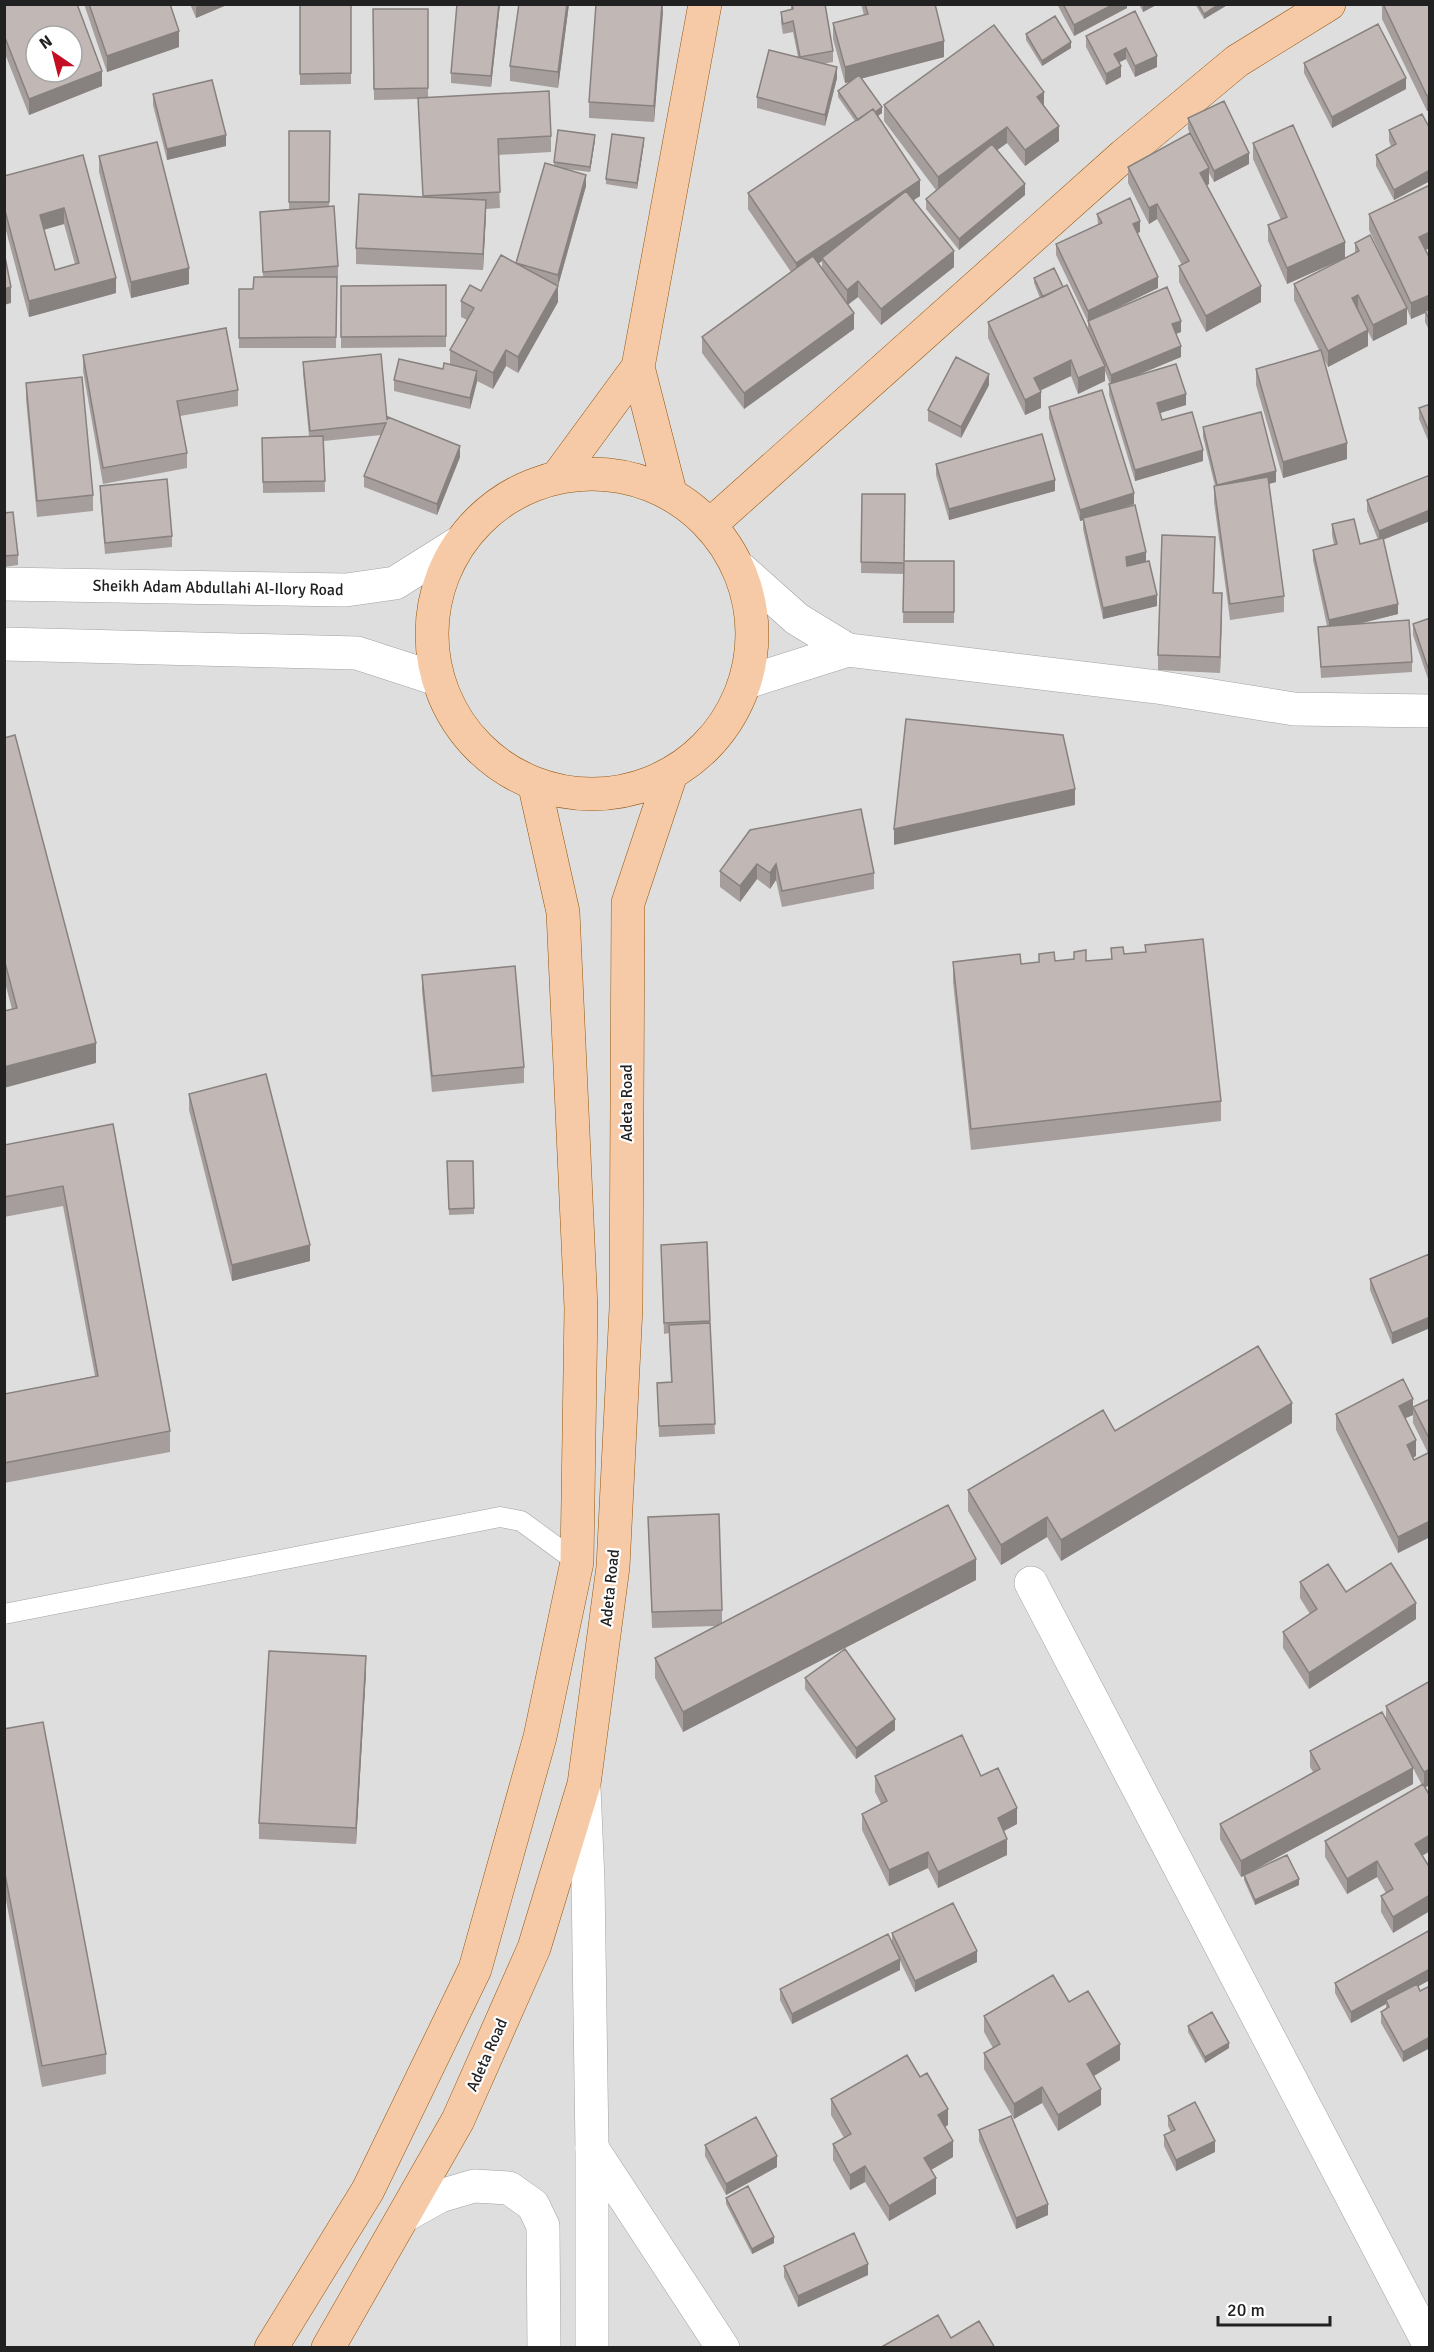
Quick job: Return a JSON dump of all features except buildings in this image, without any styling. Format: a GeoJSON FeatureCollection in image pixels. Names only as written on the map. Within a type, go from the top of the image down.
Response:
{"type":"FeatureCollection","features":[{"type":"Feature","properties":{"kind":"main road"},"geometry":{"type":"LineString","coordinates":[[670,492],[638,367],[705,4]]}},
{"type":"Feature","properties":{"kind":"main road"},"geometry":{"type":"LineString","coordinates":[[711,524],[1124,155],[1237,62],[1329,4]]}},
{"type":"Feature","properties":{"kind":"main road"},"geometry":{"type":"LineString","coordinates":[[558,476],[638,367]]}},
{"type":"Feature","properties":{"kind":"main road"},"geometry":{"type":"LineString","coordinates":[[620,474],[670,492],[711,524],[741,569],[754,621],[747,682],[717,737],[670,777],[611,796],[535,787],[471,745],[434,678],[432,605],[457,544],[501,500],[558,476],[620,474]]}},
{"type":"Feature","properties":{"kind":"main road","name":"Adeta Road"},"geometry":{"type":"LineString","coordinates":[[328,2348],[458,2120],[534,1948],[584,1784],[614,1568],[627,1308],[628,903],[670,777]]}},
{"type":"Feature","properties":{"kind":"main road"},"geometry":{"type":"LineString","coordinates":[[271,2348],[368,2190],[475,1969],[540,1737],[577,1562],[581,1308],[563,912],[535,787]]}},
{"type":"Feature","properties":{"kind":"street","name":"Sheikh Adam Abdullahi Al-Ilory Road"},"geometry":{"type":"LineString","coordinates":[[4,584],[346,590],[395,583],[457,544]]}},
{"type":"Feature","properties":{"kind":"street"},"geometry":{"type":"LineString","coordinates":[[741,569],[797,619],[848,650]]}},
{"type":"Feature","properties":{"kind":"street"},"geometry":{"type":"LineString","coordinates":[[4,644],[357,653],[434,678]]}},
{"type":"Feature","properties":{"kind":"street"},"geometry":{"type":"LineString","coordinates":[[747,682],[848,650],[1157,687],[1294,709],[1430,711]]}},
{"type":"Feature","properties":{"kind":"street"},"geometry":{"type":"LineString","coordinates":[[1032,1583],[1430,2346]]}},
{"type":"Feature","properties":{"kind":"street"},"geometry":{"type":"LineString","coordinates":[[584,1784],[588,1881],[592,2148],[592,2348]]}},
{"type":"Feature","properties":{"kind":"street"},"geometry":{"type":"LineString","coordinates":[[592,2148],[723,2348]]}},
{"type":"Feature","properties":{"kind":"street"},"geometry":{"type":"LineString","coordinates":[[404,2216],[440,2196],[474,2186],[508,2188],[533,2205],[543,2226],[544,2348]]}},
{"type":"Feature","properties":{"kind":"lane"},"geometry":{"type":"LineString","coordinates":[[4,1614],[500,1517],[521,1521],[577,1562]]}},
{"type":"Feature","properties":{"kind":"shaded area"},"geometry":{"type":"Polygon","coordinates":[[[5,5],[1429,5],[1429,2347],[5,2347],[5,5]]]}}]}
